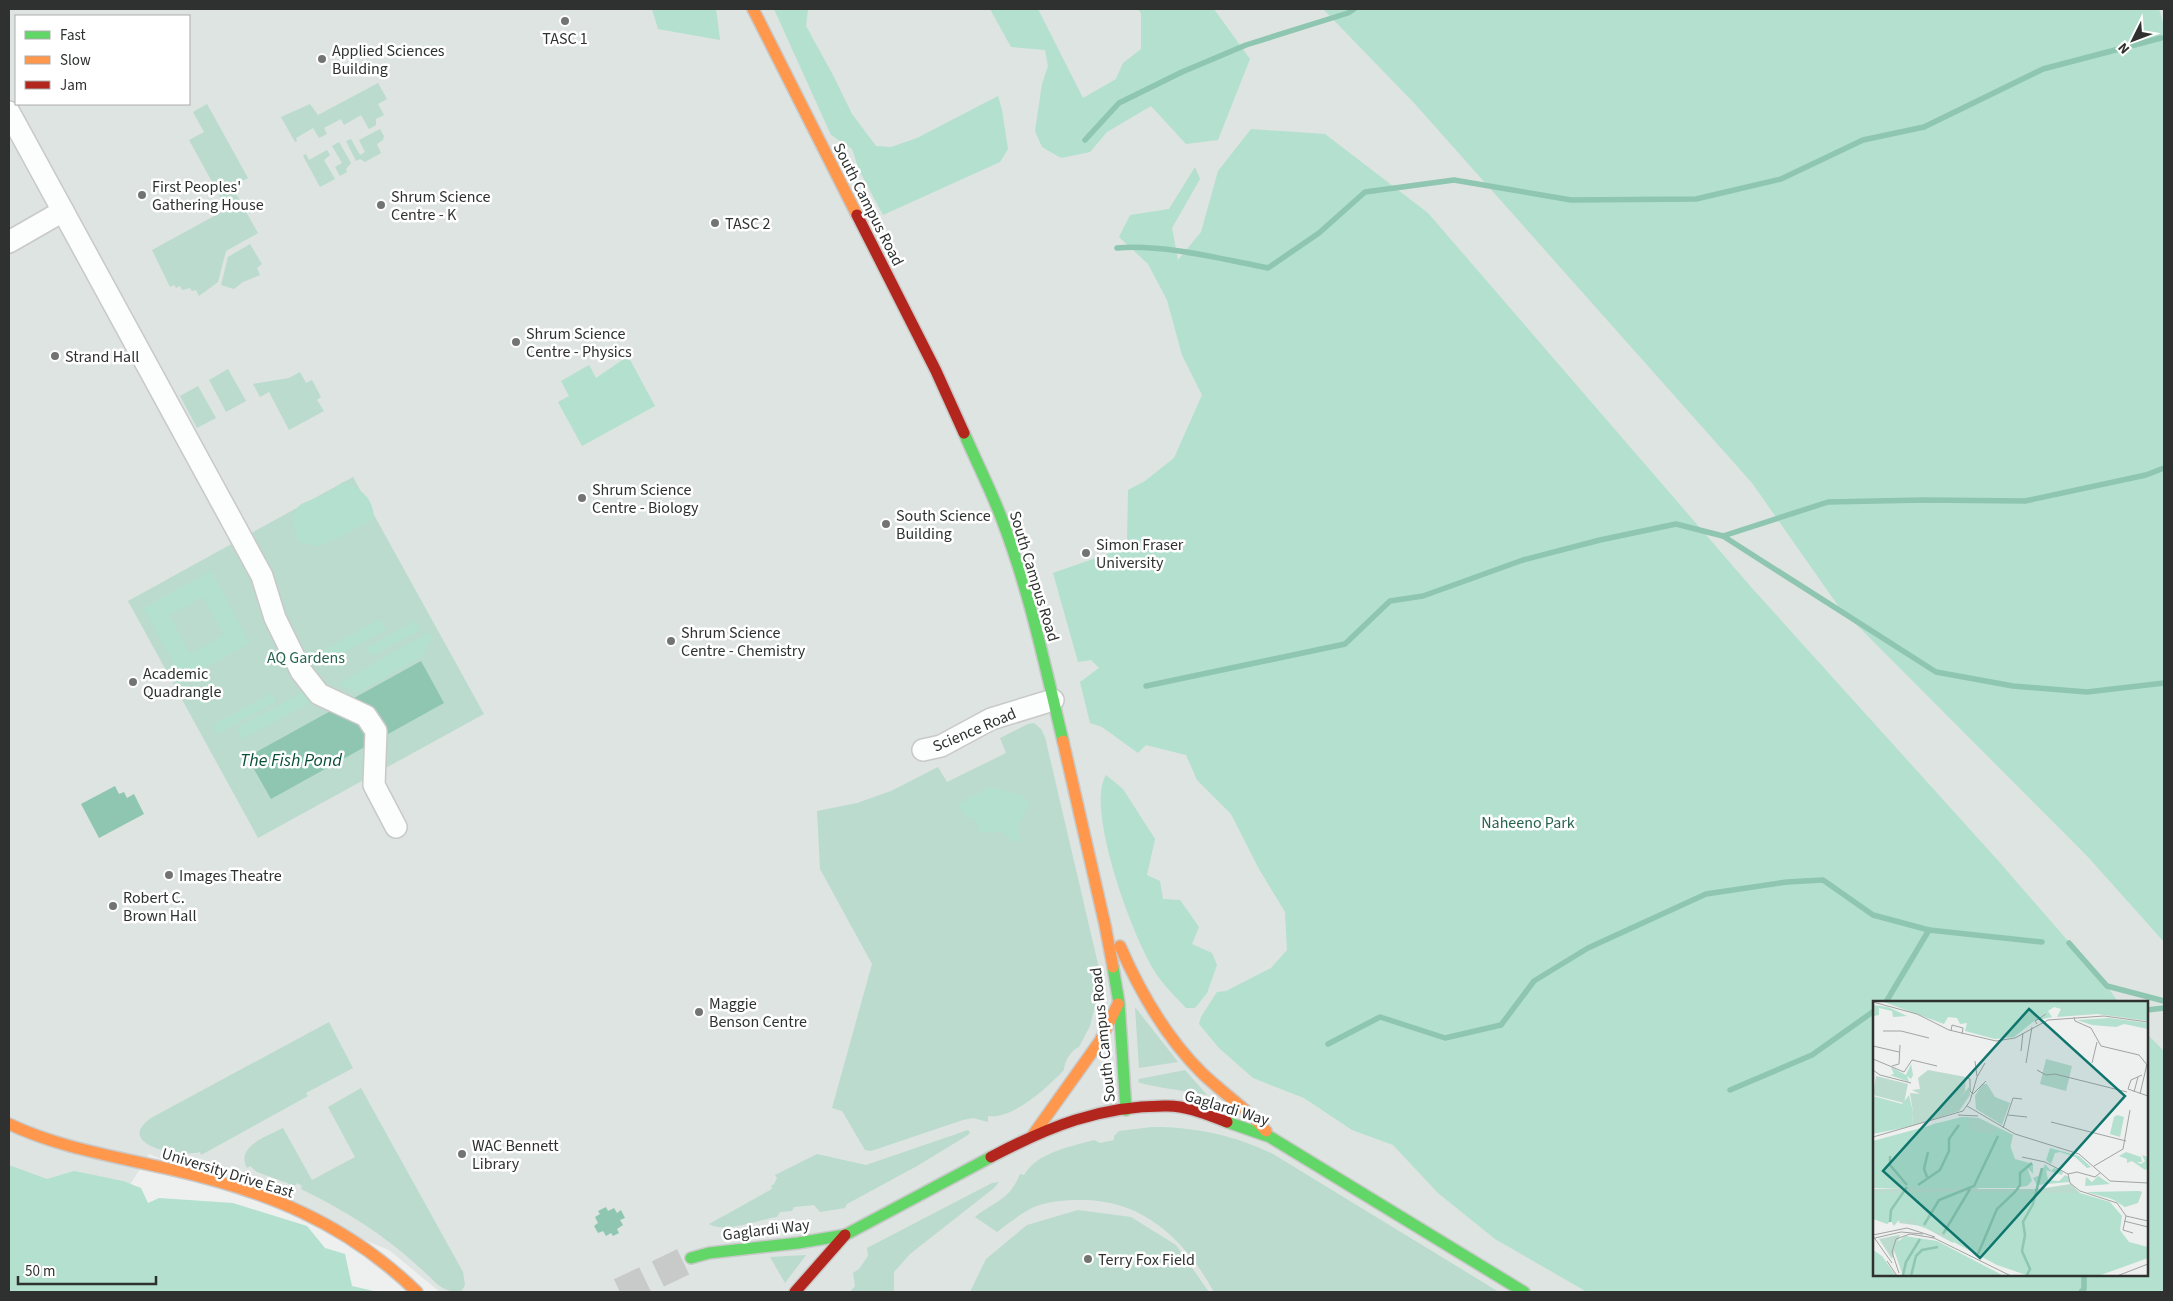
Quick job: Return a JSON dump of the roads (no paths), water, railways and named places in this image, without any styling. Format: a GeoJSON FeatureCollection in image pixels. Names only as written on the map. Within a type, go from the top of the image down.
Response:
{"type":"FeatureCollection","features":[{"type":"Feature","properties":{"kind":"street","name":"South Campus Road"},"geometry":{"type":"LineString","coordinates":[[753,9],[936,371],[1001,516],[1018,566],[1053,700],[1105,925],[1119,1003],[1126,1110]]}},
{"type":"Feature","properties":{"kind":"street"},"geometry":{"type":"LineString","coordinates":[[9,112],[262,576],[275,618],[301,670],[319,694],[366,716],[376,731],[374,785],[396,827]]}},
{"type":"Feature","properties":{"kind":"street"},"geometry":{"type":"LineString","coordinates":[[9,242],[63,211]]}},
{"type":"Feature","properties":{"kind":"street","name":"Science Road"},"geometry":{"type":"LineString","coordinates":[[923,750],[941,746],[992,719],[1053,700]]}},
{"type":"Feature","properties":{"kind":"street"},"geometry":{"type":"LineString","coordinates":[[1105,925],[1118,942],[1135,982],[1153,1014],[1176,1044],[1201,1072],[1254,1115],[1270,1137]]}},
{"type":"Feature","properties":{"kind":"street"},"geometry":{"type":"LineString","coordinates":[[1033,1135],[1100,1041],[1119,1003]]}},
{"type":"Feature","properties":{"kind":"street","name":"Gaglardi Way"},"geometry":{"type":"LineString","coordinates":[[691,1258],[709,1253],[798,1243],[846,1234],[1033,1135],[1078,1118],[1104,1111],[1169,1106],[1197,1111],[1270,1137],[1524,1292]]}},
{"type":"Feature","properties":{"kind":"street","name":"University Drive East"},"geometry":{"type":"LineString","coordinates":[[9,1124],[55,1144],[219,1183],[264,1196],[303,1212],[341,1232],[378,1258],[417,1292]]}},
{"type":"Feature","properties":{"kind":"street","name":"Gaglardi Way"},"geometry":{"type":"LineString","coordinates":[[796,1292],[846,1234]]}},
{"type":"Feature","properties":{"kind":"water","name":"The Fish Pond"},"geometry":{"type":"Polygon","coordinates":[[[421,661],[444,703],[271,799],[247,757],[421,661]]]}},
{"type":"Feature","properties":{"kind":"water"},"geometry":{"type":"Polygon","coordinates":[[[115,786],[119,794],[124,792],[127,798],[134,794],[144,814],[99,838],[81,804],[115,786]]]}},
{"type":"Feature","properties":{"kind":"water"},"geometry":{"type":"Polygon","coordinates":[[[606,1207],[608,1211],[614,1208],[617,1213],[621,1210],[625,1218],[620,1220],[623,1225],[617,1229],[619,1233],[613,1236],[611,1233],[606,1236],[603,1231],[598,1233],[594,1226],[598,1223],[595,1217],[600,1214],[598,1211],[606,1207]]]}},
{"type":"Feature","properties":{"kind":"waterway"},"geometry":{"type":"LineString","coordinates":[[1085,140],[1119,103],[1182,72],[1246,45],[1348,13],[1354,9]]}},
{"type":"Feature","properties":{"kind":"waterway"},"geometry":{"type":"LineString","coordinates":[[1117,248],[1135,247],[1173,250],[1268,268],[1319,233],[1365,192],[1454,180],[1571,200],[1696,199],[1781,179],[1863,140],[1924,127],[2043,69],[2161,38]]}},
{"type":"Feature","properties":{"kind":"waterway"},"geometry":{"type":"LineString","coordinates":[[1723,536],[1828,502],[1924,500],[2025,501],[2146,475],[2164,468]]}},
{"type":"Feature","properties":{"kind":"waterway"},"geometry":{"type":"LineString","coordinates":[[1146,686],[1345,644],[1390,601],[1423,596],[1523,560],[1600,540],[1676,524],[1723,536],[1936,672],[2013,686],[2087,692],[2164,683]]}},
{"type":"Feature","properties":{"kind":"waterway"},"geometry":{"type":"LineString","coordinates":[[1328,1044],[1380,1017],[1445,1038],[1501,1025],[1534,981],[1588,948],[1706,894],[1787,882],[1823,880],[1873,915],[1929,930],[2042,942]]}},
{"type":"Feature","properties":{"kind":"waterway"},"geometry":{"type":"LineString","coordinates":[[1887,1001],[1929,930]]}},
{"type":"Feature","properties":{"kind":"waterway"},"geometry":{"type":"LineString","coordinates":[[2069,943],[2107,986],[2164,1001]]}},
{"type":"Feature","properties":{"kind":"waterway"},"geometry":{"type":"LineString","coordinates":[[2148,1010],[2164,1008]]}},
{"type":"Feature","properties":{"kind":"waterway"},"geometry":{"type":"LineString","coordinates":[[1730,1090],[1812,1055],[1873,1012]]}},
{"type":"Feature","properties":{"kind":"waterway"},"geometry":{"type":"LineString","coordinates":[[2081,1292],[2084,1289],[2084,1276]]}},
{"type":"Feature","properties":{"kind":"tunnel"},"geometry":{"type":"LineString","coordinates":[[620,1292],[691,1258]]}},
{"type":"Feature","properties":{"kind":"place","name":"TASC 1"},"geometry":{"type":"Point","coordinates":[565,21]}},
{"type":"Feature","properties":{"kind":"place","name":"Applied Sciences Building"},"geometry":{"type":"Point","coordinates":[322,59]}},
{"type":"Feature","properties":{"kind":"place","name":"First Peoples' Gathering House"},"geometry":{"type":"Point","coordinates":[142,195]}},
{"type":"Feature","properties":{"kind":"place","name":"Shrum Science Centre - K"},"geometry":{"type":"Point","coordinates":[381,205]}},
{"type":"Feature","properties":{"kind":"place","name":"TASC 2"},"geometry":{"type":"Point","coordinates":[715,223]}},
{"type":"Feature","properties":{"kind":"place","name":"Shrum Science Centre - Physics"},"geometry":{"type":"Point","coordinates":[516,342]}},
{"type":"Feature","properties":{"kind":"place","name":"Strand Hall"},"geometry":{"type":"Point","coordinates":[55,356]}},
{"type":"Feature","properties":{"kind":"place","name":"Shrum Science Centre - Biology"},"geometry":{"type":"Point","coordinates":[582,498]}},
{"type":"Feature","properties":{"kind":"place","name":"South Science Building"},"geometry":{"type":"Point","coordinates":[886,524]}},
{"type":"Feature","properties":{"kind":"place","name":"Simon Fraser University"},"geometry":{"type":"Point","coordinates":[1086,553]}},
{"type":"Feature","properties":{"kind":"place","name":"Shrum Science Centre - Chemistry"},"geometry":{"type":"Point","coordinates":[671,641]}},
{"type":"Feature","properties":{"kind":"place","name":"Academic Quadrangle"},"geometry":{"type":"Point","coordinates":[133,682]}},
{"type":"Feature","properties":{"kind":"place","name":"Images Theatre"},"geometry":{"type":"Point","coordinates":[169,875]}},
{"type":"Feature","properties":{"kind":"place","name":"Robert C. Brown Hall"},"geometry":{"type":"Point","coordinates":[113,906]}},
{"type":"Feature","properties":{"kind":"place","name":"Maggie Benson Centre"},"geometry":{"type":"Point","coordinates":[699,1012]}},
{"type":"Feature","properties":{"kind":"place","name":"WAC Bennett Library"},"geometry":{"type":"Point","coordinates":[462,1154]}},
{"type":"Feature","properties":{"kind":"place","name":"Terry Fox Field"},"geometry":{"type":"Point","coordinates":[1088,1259]}},
{"type":"Feature","properties":{"kind":"park label","name":"AQ Gardens"},"geometry":{"type":"Point","coordinates":[306,657]}},
{"type":"Feature","properties":{"kind":"park label","name":"Naheeno Park"},"geometry":{"type":"Point","coordinates":[1528,822]}}]}
